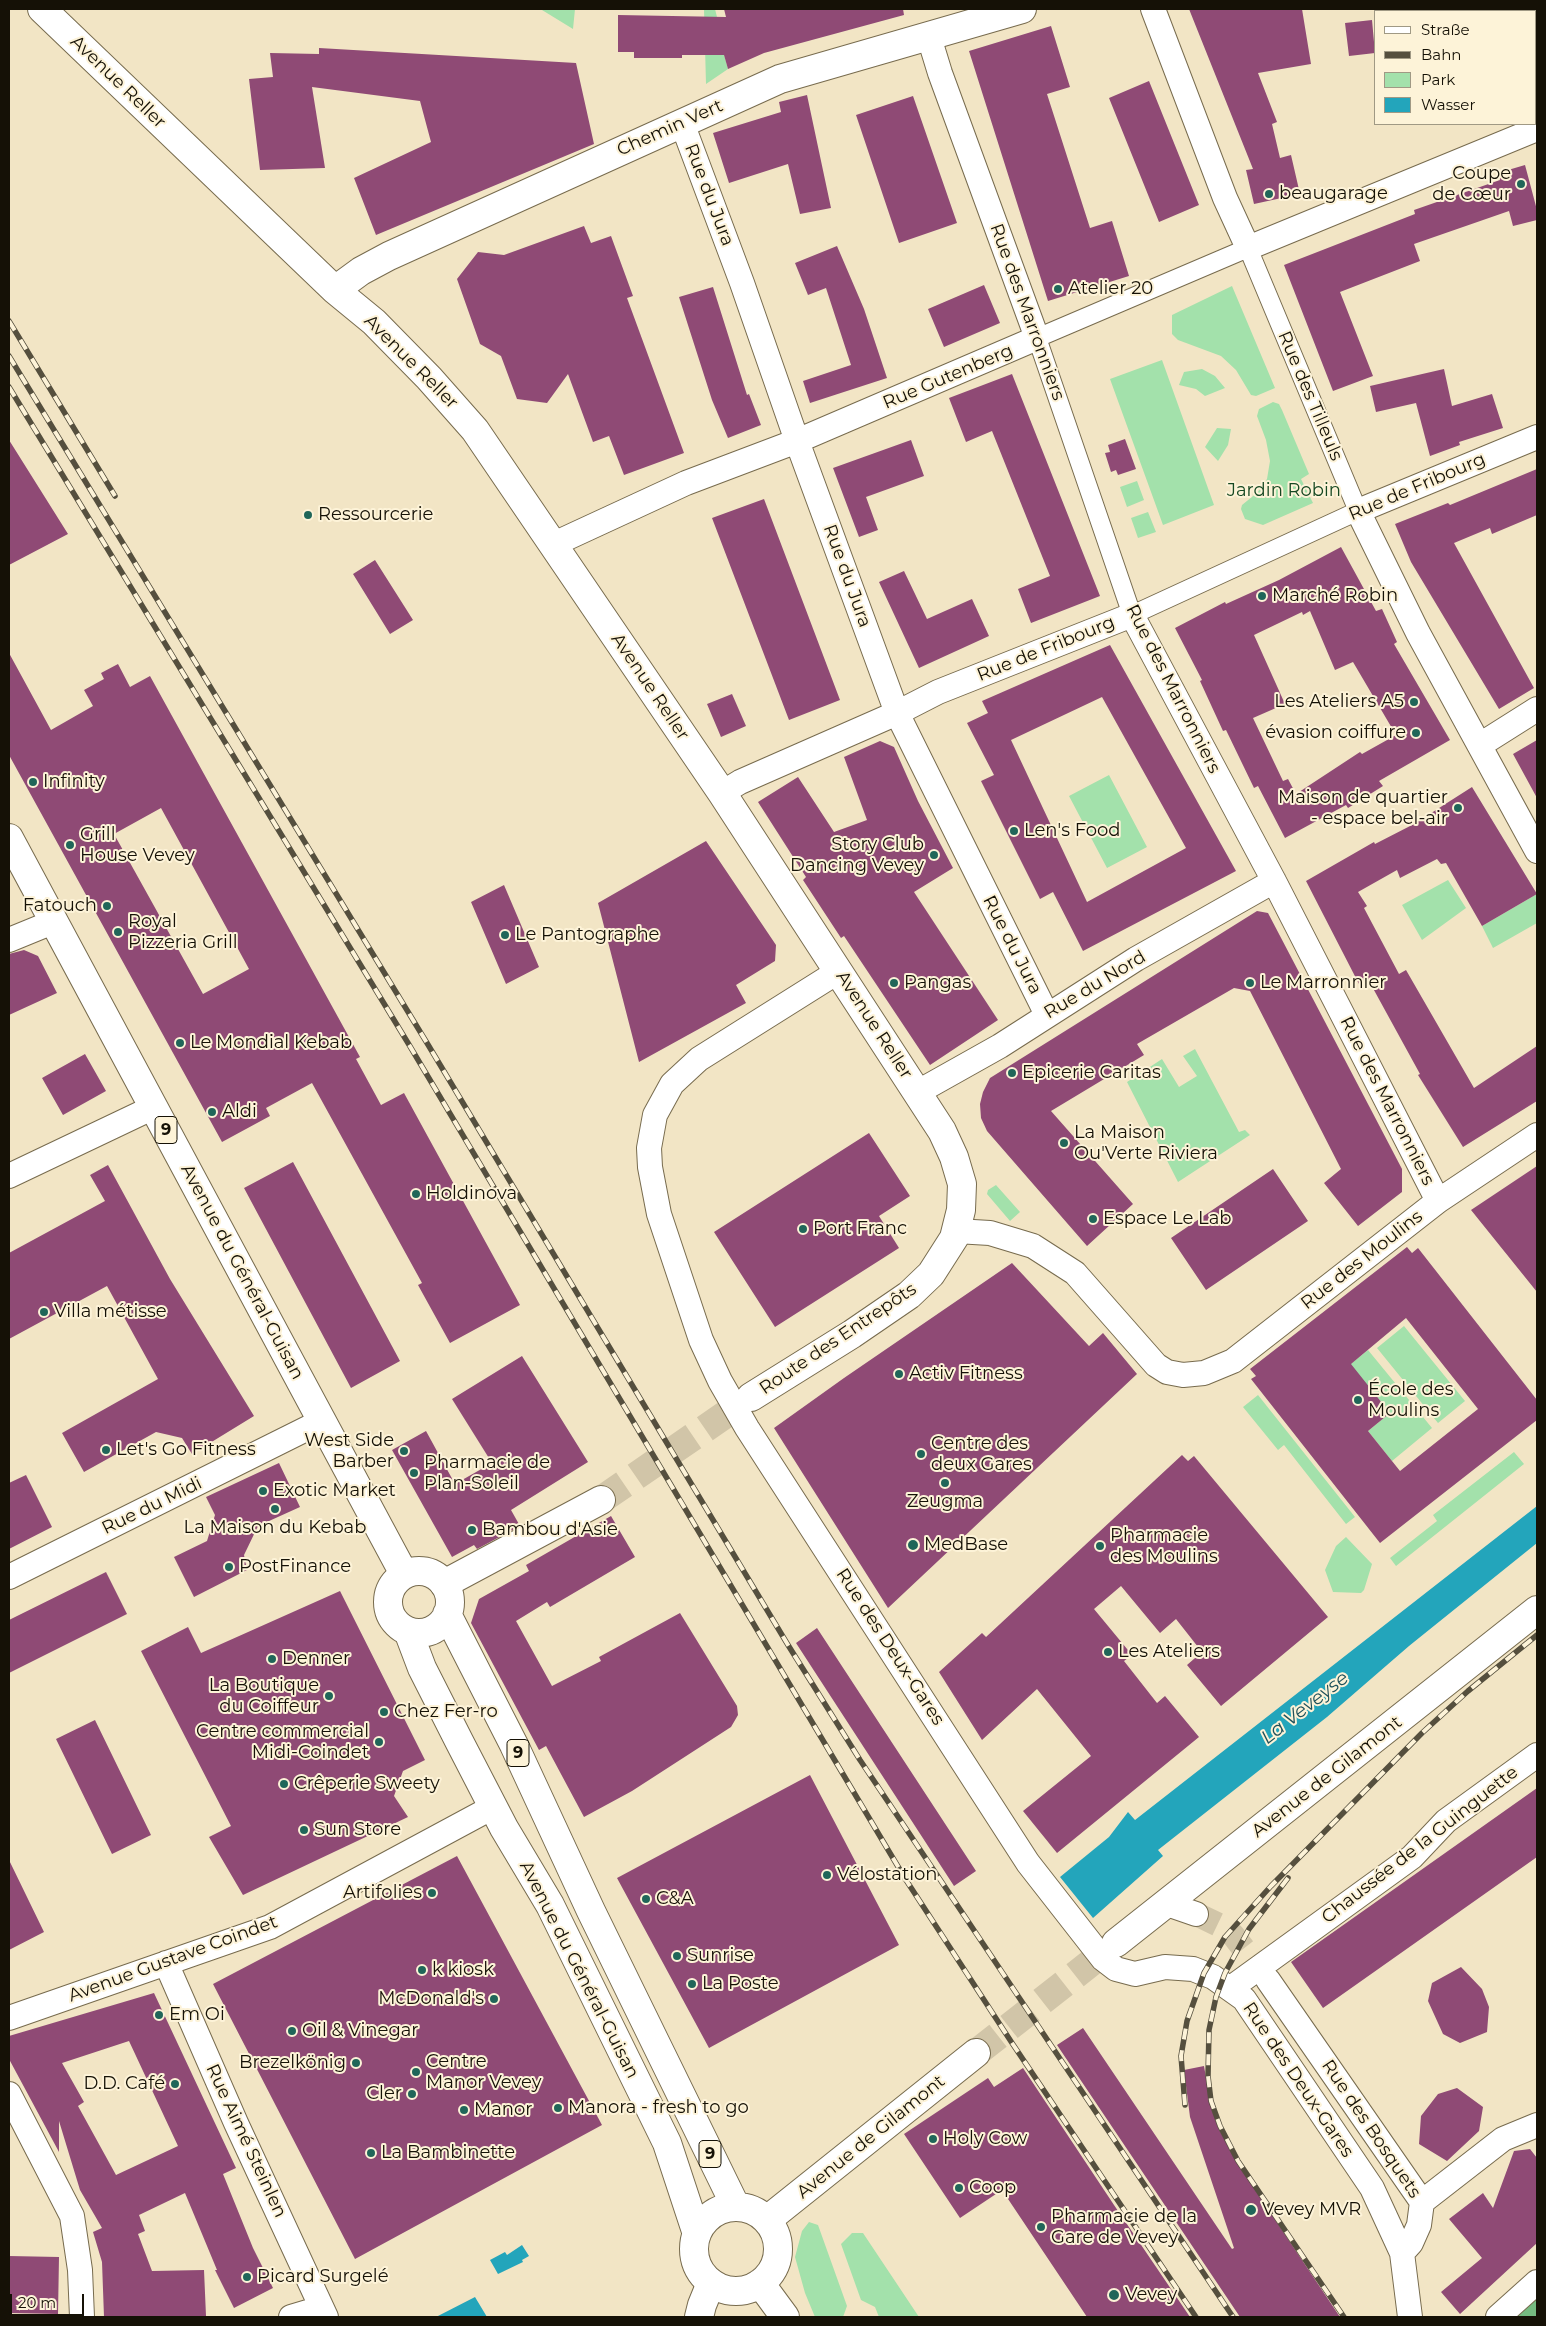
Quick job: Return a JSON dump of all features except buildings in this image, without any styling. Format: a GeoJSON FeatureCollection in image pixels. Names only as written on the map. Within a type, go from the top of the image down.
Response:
{"type":"FeatureCollection","features":[{"type":"Feature","properties":{"kind":"street","name":"Avenue Reller"},"geometry":{"type":"LineString","coordinates":[[42,9],[335,290],[374,322],[445,395],[494,455],[722,794],[942,1131],[954,1157],[962,1184],[961,1210],[956,1231]]}},
{"type":"Feature","properties":{"kind":"street","name":"Chemin Vert"},"geometry":{"type":"LineString","coordinates":[[335,290],[362,271],[390,256],[780,79],[1022,9]]}},
{"type":"Feature","properties":{"kind":"street","name":"Rue des Tilleuls"},"geometry":{"type":"LineString","coordinates":[[1154,9],[1225,198],[1248,248],[1358,511],[1418,633],[1537,851]]}},
{"type":"Feature","properties":{"kind":"street","name":"Rue des Marronniers"},"geometry":{"type":"LineString","coordinates":[[929,37],[940,73],[1037,338],[1132,615],[1274,881],[1438,1201]]}},
{"type":"Feature","properties":{"kind":"street","name":"Rue du Jura"},"geometry":{"type":"LineString","coordinates":[[682,123],[897,712],[1046,1014]]}},
{"type":"Feature","properties":{"kind":"street","name":"Rue Gutenberg"},"geometry":{"type":"LineString","coordinates":[[554,544],[686,482],[797,441],[1248,248],[1537,129]]}},
{"type":"Feature","properties":{"kind":"street","name":"Rue de Fribourg"},"geometry":{"type":"LineString","coordinates":[[722,794],[740,782],[938,692],[1132,615],[1358,511],[1537,437]]}},
{"type":"Feature","properties":{"kind":"street"},"geometry":{"type":"LineString","coordinates":[[1480,745],[1537,709]]}},
{"type":"Feature","properties":{"kind":"street","name":"Avenue du Général-Guisan"},"geometry":{"type":"LineString","coordinates":[[9,838],[404,1574]]}},
{"type":"Feature","properties":{"kind":"street","name":"Rue du Nord"},"geometry":{"type":"LineString","coordinates":[[918,1092],[1000,1046],[1046,1014],[1136,959],[1274,881]]}},
{"type":"Feature","properties":{"kind":"street"},"geometry":{"type":"LineString","coordinates":[[9,940],[54,922]]}},
{"type":"Feature","properties":{"kind":"street","name":"Rue des Deux-Gares"},"geometry":{"type":"LineString","coordinates":[[839,971],[693,1063],[672,1084],[655,1115],[651,1132],[649,1157],[659,1214],[701,1340],[720,1381],[747,1428],[1028,1863],[1103,1959],[1116,1969],[1135,1974],[1165,1967],[1193,1969],[1213,1977],[1244,1999],[1372,2188],[1402,2254]]}},
{"type":"Feature","properties":{"kind":"street"},"geometry":{"type":"LineString","coordinates":[[9,1176],[154,1107]]}},
{"type":"Feature","properties":{"kind":"street","name":"Rue des Moulins"},"geometry":{"type":"LineString","coordinates":[[956,1231],[990,1233],[1033,1246],[1075,1273],[1156,1365],[1167,1372],[1183,1375],[1204,1373],[1233,1361],[1438,1201],[1537,1135]]}},
{"type":"Feature","properties":{"kind":"street","name":"Route des Entrepôts"},"geometry":{"type":"LineString","coordinates":[[751,1397],[852,1334],[909,1295],[931,1274],[946,1252],[956,1231]]}},
{"type":"Feature","properties":{"kind":"street","name":"Rue du Midi"},"geometry":{"type":"LineString","coordinates":[[9,1577],[322,1421]]}},
{"type":"Feature","properties":{"kind":"street"},"geometry":{"type":"LineString","coordinates":[[444,1584],[601,1500]]}},
{"type":"Feature","properties":{"kind":"street"},"geometry":{"type":"LineString","coordinates":[[426,1571],[444,1584],[450,1602],[443,1621],[430,1630],[423,1632],[408,1631],[396,1623],[387,1604],[393,1583],[404,1574],[426,1571]]}},
{"type":"Feature","properties":{"kind":"street","name":"Avenue de Gilamont"},"geometry":{"type":"LineString","coordinates":[[1116,1944],[1537,1610]]}},
{"type":"Feature","properties":{"kind":"street","name":"Avenue du Général-Guisan"},"geometry":{"type":"LineString","coordinates":[[447,1614],[514,1744],[591,1911],[736,2207]]}},
{"type":"Feature","properties":{"kind":"street","name":"Avenue du Général-Guisan"},"geometry":{"type":"LineString","coordinates":[[408,1631],[422,1668],[493,1807],[550,1905],[667,2144],[697,2234]]}},
{"type":"Feature","properties":{"kind":"street","name":"Chaussée de la Guinguette"},"geometry":{"type":"LineString","coordinates":[[1231,1988],[1412,1857],[1446,1820],[1537,1755]]}},
{"type":"Feature","properties":{"kind":"street","name":"Avenue Gustave Coindet"},"geometry":{"type":"LineString","coordinates":[[9,2018],[270,1927],[493,1807]]}},
{"type":"Feature","properties":{"kind":"street"},"geometry":{"type":"LineString","coordinates":[[1167,1904],[1196,1914]]}},
{"type":"Feature","properties":{"kind":"street","name":"Rue Aimé Steinlen"},"geometry":{"type":"LineString","coordinates":[[166,1963],[324,2312]]}},
{"type":"Feature","properties":{"kind":"street","name":"Rue des Bosquets"},"geometry":{"type":"LineString","coordinates":[[1268,1980],[1422,2202],[1419,2225],[1411,2243],[1402,2254]]}},
{"type":"Feature","properties":{"kind":"street","name":"Avenue de Gilamont"},"geometry":{"type":"LineString","coordinates":[[767,2220],[976,2053]]}},
{"type":"Feature","properties":{"kind":"street"},"geometry":{"type":"LineString","coordinates":[[9,2094],[72,2216],[80,2270],[82,2317]]}},
{"type":"Feature","properties":{"kind":"street"},"geometry":{"type":"LineString","coordinates":[[1422,2202],[1503,2139],[1537,2125]]}},
{"type":"Feature","properties":{"kind":"street"},"geometry":{"type":"LineString","coordinates":[[736,2207],[747,2208],[767,2220],[776,2236],[778,2253],[775,2265],[760,2283],[748,2289],[736,2291],[723,2289],[712,2283],[704,2275],[694,2256],[700,2226],[712,2214],[736,2207]]}},
{"type":"Feature","properties":{"kind":"street"},"geometry":{"type":"LineString","coordinates":[[1402,2254],[1410,2317]]}},
{"type":"Feature","properties":{"kind":"street"},"geometry":{"type":"LineString","coordinates":[[1498,2317],[1537,2282]]}},
{"type":"Feature","properties":{"kind":"street"},"geometry":{"type":"LineString","coordinates":[[699,2317],[712,2283]]}},
{"type":"Feature","properties":{"kind":"street"},"geometry":{"type":"LineString","coordinates":[[760,2283],[785,2317]]}},
{"type":"Feature","properties":{"kind":"street"},"geometry":{"type":"LineString","coordinates":[[291,2317],[324,2312]]}},
{"type":"Feature","properties":{"kind":"green space"},"geometry":{"type":"Polygon","coordinates":[[[540,9],[575,9],[573,29],[542,10],[540,9]]]}},
{"type":"Feature","properties":{"kind":"green space"},"geometry":{"type":"Polygon","coordinates":[[[704,9],[715,9],[721,33],[718,33],[728,69],[706,84],[704,9]]]}},
{"type":"Feature","properties":{"kind":"green space"},"geometry":{"type":"Polygon","coordinates":[[[1232,286],[1275,388],[1256,396],[1251,395],[1236,370],[1221,356],[1178,340],[1172,334],[1172,315],[1232,286]]]}},
{"type":"Feature","properties":{"kind":"green space"},"geometry":{"type":"Polygon","coordinates":[[[1162,360],[1214,505],[1163,525],[1110,379],[1162,360]]]}},
{"type":"Feature","properties":{"kind":"green space"},"geometry":{"type":"Polygon","coordinates":[[[1202,369],[1215,376],[1225,388],[1205,396],[1196,389],[1179,385],[1184,372],[1202,369]]]}},
{"type":"Feature","properties":{"kind":"green space","name":"Jardin Robin"},"geometry":{"type":"Polygon","coordinates":[[[1273,402],[1279,404],[1282,410],[1309,474],[1301,479],[1313,503],[1263,525],[1245,519],[1241,509],[1242,505],[1258,492],[1267,479],[1270,461],[1266,440],[1257,416],[1259,409],[1273,402]]]}},
{"type":"Feature","properties":{"kind":"green space"},"geometry":{"type":"Polygon","coordinates":[[[1217,428],[1231,429],[1228,445],[1218,461],[1205,447],[1217,428]]]}},
{"type":"Feature","properties":{"kind":"green space"},"geometry":{"type":"Polygon","coordinates":[[[1137,481],[1144,500],[1127,507],[1120,487],[1137,481]]]}},
{"type":"Feature","properties":{"kind":"green space"},"geometry":{"type":"Polygon","coordinates":[[[1148,512],[1156,532],[1138,538],[1131,518],[1148,512]]]}},
{"type":"Feature","properties":{"kind":"green space"},"geometry":{"type":"Polygon","coordinates":[[[1109,775],[1147,847],[1107,868],[1069,796],[1109,775]]]}},
{"type":"Feature","properties":{"kind":"green space"},"geometry":{"type":"Polygon","coordinates":[[[1448,880],[1466,908],[1422,940],[1402,905],[1448,880]]]}},
{"type":"Feature","properties":{"kind":"green space"},"geometry":{"type":"Polygon","coordinates":[[[1537,894],[1537,923],[1493,948],[1482,926],[1537,894]]]}},
{"type":"Feature","properties":{"kind":"green space"},"geometry":{"type":"Polygon","coordinates":[[[1195,1049],[1239,1132],[1245,1130],[1250,1135],[1178,1182],[1127,1082],[1162,1059],[1179,1087],[1197,1076],[1183,1056],[1195,1049]]]}},
{"type":"Feature","properties":{"kind":"green space"},"geometry":{"type":"Polygon","coordinates":[[[996,1185],[1020,1212],[1010,1221],[987,1194],[988,1190],[996,1185]]]}},
{"type":"Feature","properties":{"kind":"green space"},"geometry":{"type":"Polygon","coordinates":[[[1404,1326],[1465,1401],[1438,1423],[1377,1348],[1404,1326]]]}},
{"type":"Feature","properties":{"kind":"green space"},"geometry":{"type":"Polygon","coordinates":[[[1368,1350],[1432,1428],[1392,1461],[1368,1431],[1390,1413],[1370,1388],[1347,1406],[1328,1382],[1368,1350]]]}},
{"type":"Feature","properties":{"kind":"green space"},"geometry":{"type":"Polygon","coordinates":[[[1258,1395],[1355,1517],[1346,1524],[1284,1445],[1278,1450],[1243,1407],[1258,1395]]]}},
{"type":"Feature","properties":{"kind":"green space"},"geometry":{"type":"Polygon","coordinates":[[[1514,1452],[1524,1464],[1396,1566],[1390,1558],[1437,1521],[1433,1515],[1514,1452]]]}},
{"type":"Feature","properties":{"kind":"green space"},"geometry":{"type":"Polygon","coordinates":[[[1346,1537],[1372,1564],[1364,1590],[1361,1593],[1333,1592],[1325,1570],[1336,1546],[1346,1537]]]}},
{"type":"Feature","properties":{"kind":"green space"},"geometry":{"type":"Polygon","coordinates":[[[809,2222],[818,2225],[847,2306],[843,2317],[815,2317],[805,2293],[795,2257],[802,2231],[809,2222]]]}},
{"type":"Feature","properties":{"kind":"green space"},"geometry":{"type":"Polygon","coordinates":[[[852,2233],[863,2233],[919,2317],[879,2317],[875,2307],[861,2300],[841,2244],[852,2233]]]}},
{"type":"Feature","properties":{"kind":"green space"},"geometry":{"type":"Polygon","coordinates":[[[1537,2282],[1537,2317],[1498,2317],[1537,2282]]]}},
{"type":"Feature","properties":{"kind":"water","name":"La Veveyse"},"geometry":{"type":"Polygon","coordinates":[[[1537,1506],[1537,1543],[1409,1646],[1327,1717],[1158,1850],[1163,1856],[1093,1918],[1060,1877],[1109,1837],[1128,1812],[1135,1820],[1537,1506]]]}},
{"type":"Feature","properties":{"kind":"water"},"geometry":{"type":"Polygon","coordinates":[[[522,2245],[529,2256],[522,2260],[523,2262],[498,2274],[490,2260],[505,2252],[507,2255],[522,2245]]]}},
{"type":"Feature","properties":{"kind":"water"},"geometry":{"type":"Polygon","coordinates":[[[475,2297],[487,2317],[436,2317],[475,2297]]]}},
{"type":"Feature","properties":{"kind":"tunnel"},"geometry":{"type":"LineString","coordinates":[[601,1500],[751,1397]]}},
{"type":"Feature","properties":{"kind":"tunnel"},"geometry":{"type":"LineString","coordinates":[[1196,1914],[1223,1927],[1233,1935],[1268,1980]]}},
{"type":"Feature","properties":{"kind":"tunnel"},"geometry":{"type":"LineString","coordinates":[[976,2053],[1116,1943]]}},
{"type":"Feature","properties":{"kind":"railway"},"geometry":{"type":"LineString","coordinates":[[9,321],[115,496]]}},
{"type":"Feature","properties":{"kind":"railway"},"geometry":{"type":"LineString","coordinates":[[9,356],[427,1043],[788,1645],[860,1760],[1233,2317]]}},
{"type":"Feature","properties":{"kind":"railway"},"geometry":{"type":"LineString","coordinates":[[9,387],[408,1043],[906,1880],[1012,2043],[1196,2317]]}},
{"type":"Feature","properties":{"kind":"railway"},"geometry":{"type":"LineString","coordinates":[[1185,2105],[1181,2056],[1187,2021],[1204,1973],[1225,1937],[1271,1886],[1422,1733],[1468,1691],[1537,1635]]}},
{"type":"Feature","properties":{"kind":"railway"},"geometry":{"type":"LineString","coordinates":[[1288,1878],[1249,1929],[1225,1973],[1216,1997],[1209,2030],[1208,2076],[1211,2101],[1220,2126],[1238,2161],[1344,2317]]}},
{"type":"Feature","properties":{"kind":"place","name":"Coupe de Cœur"},"geometry":{"type":"Point","coordinates":[1521,184]}},
{"type":"Feature","properties":{"kind":"place","name":"beaugarage"},"geometry":{"type":"Point","coordinates":[1269,194]}},
{"type":"Feature","properties":{"kind":"place","name":"Atelier 20"},"geometry":{"type":"Point","coordinates":[1058,289]}},
{"type":"Feature","properties":{"kind":"place","name":"Ressourcerie"},"geometry":{"type":"Point","coordinates":[308,515]}},
{"type":"Feature","properties":{"kind":"place","name":"Marché Robin"},"geometry":{"type":"Point","coordinates":[1262,596]}},
{"type":"Feature","properties":{"kind":"place","name":"Les Ateliers A5"},"geometry":{"type":"Point","coordinates":[1414,702]}},
{"type":"Feature","properties":{"kind":"place","name":"évasion coiffure"},"geometry":{"type":"Point","coordinates":[1416,733]}},
{"type":"Feature","properties":{"kind":"place","name":"Infinity"},"geometry":{"type":"Point","coordinates":[33,782]}},
{"type":"Feature","properties":{"kind":"place","name":"Maison de quartier - espace bel-air"},"geometry":{"type":"Point","coordinates":[1458,808]}},
{"type":"Feature","properties":{"kind":"place","name":"Len's Food"},"geometry":{"type":"Point","coordinates":[1014,831]}},
{"type":"Feature","properties":{"kind":"place","name":"Grill House Vevey"},"geometry":{"type":"Point","coordinates":[70,845]}},
{"type":"Feature","properties":{"kind":"place","name":"Story Club Dancing Vevey"},"geometry":{"type":"Point","coordinates":[934,855]}},
{"type":"Feature","properties":{"kind":"place","name":"Fatouch"},"geometry":{"type":"Point","coordinates":[107,906]}},
{"type":"Feature","properties":{"kind":"place","name":"Royal Pizzeria Grill"},"geometry":{"type":"Point","coordinates":[118,932]}},
{"type":"Feature","properties":{"kind":"place","name":"Le Pantographe"},"geometry":{"type":"Point","coordinates":[505,935]}},
{"type":"Feature","properties":{"kind":"place","name":"Pangas"},"geometry":{"type":"Point","coordinates":[894,983]}},
{"type":"Feature","properties":{"kind":"place","name":"Le Marronnier"},"geometry":{"type":"Point","coordinates":[1250,983]}},
{"type":"Feature","properties":{"kind":"place","name":"Le Mondial Kebab"},"geometry":{"type":"Point","coordinates":[180,1043]}},
{"type":"Feature","properties":{"kind":"place","name":"Epicerie Caritas"},"geometry":{"type":"Point","coordinates":[1012,1073]}},
{"type":"Feature","properties":{"kind":"place","name":"Aldi"},"geometry":{"type":"Point","coordinates":[212,1112]}},
{"type":"Feature","properties":{"kind":"place","name":"La Maison Ou'Verte Riviera"},"geometry":{"type":"Point","coordinates":[1064,1143]}},
{"type":"Feature","properties":{"kind":"place","name":"Holdinova"},"geometry":{"type":"Point","coordinates":[416,1194]}},
{"type":"Feature","properties":{"kind":"place","name":"Espace Le Lab"},"geometry":{"type":"Point","coordinates":[1093,1219]}},
{"type":"Feature","properties":{"kind":"place","name":"Port Franc"},"geometry":{"type":"Point","coordinates":[803,1229]}},
{"type":"Feature","properties":{"kind":"place","name":"Villa métisse"},"geometry":{"type":"Point","coordinates":[44,1312]}},
{"type":"Feature","properties":{"kind":"place","name":"Activ Fitness"},"geometry":{"type":"Point","coordinates":[899,1374]}},
{"type":"Feature","properties":{"kind":"place","name":"École des Moulins"},"geometry":{"type":"Point","coordinates":[1358,1400]}},
{"type":"Feature","properties":{"kind":"place","name":"Let's Go Fitness"},"geometry":{"type":"Point","coordinates":[106,1450]}},
{"type":"Feature","properties":{"kind":"place","name":"West Side Barber"},"geometry":{"type":"Point","coordinates":[404,1451]}},
{"type":"Feature","properties":{"kind":"place","name":"Centre des deux Gares"},"geometry":{"type":"Point","coordinates":[921,1454]}},
{"type":"Feature","properties":{"kind":"place","name":"Pharmacie de Plan-Soleil"},"geometry":{"type":"Point","coordinates":[414,1473]}},
{"type":"Feature","properties":{"kind":"place","name":"Zeugma"},"geometry":{"type":"Point","coordinates":[945,1483]}},
{"type":"Feature","properties":{"kind":"place","name":"Exotic Market"},"geometry":{"type":"Point","coordinates":[263,1491]}},
{"type":"Feature","properties":{"kind":"place","name":"La Maison du Kebab"},"geometry":{"type":"Point","coordinates":[275,1509]}},
{"type":"Feature","properties":{"kind":"place","name":"Bambou d'Asie"},"geometry":{"type":"Point","coordinates":[472,1530]}},
{"type":"Feature","properties":{"kind":"place","name":"MedBase"},"geometry":{"type":"Point","coordinates":[913,1545]}},
{"type":"Feature","properties":{"kind":"place","name":"Pharmacie des Moulins"},"geometry":{"type":"Point","coordinates":[1100,1546]}},
{"type":"Feature","properties":{"kind":"place","name":"PostFinance"},"geometry":{"type":"Point","coordinates":[229,1567]}},
{"type":"Feature","properties":{"kind":"place","name":"Les Ateliers"},"geometry":{"type":"Point","coordinates":[1108,1652]}},
{"type":"Feature","properties":{"kind":"place","name":"Denner"},"geometry":{"type":"Point","coordinates":[272,1659]}},
{"type":"Feature","properties":{"kind":"place","name":"La Boutique du Coiffeur"},"geometry":{"type":"Point","coordinates":[329,1696]}},
{"type":"Feature","properties":{"kind":"place","name":"Chez Fer-ro"},"geometry":{"type":"Point","coordinates":[384,1712]}},
{"type":"Feature","properties":{"kind":"place","name":"Centre commercial Midi-Coindet"},"geometry":{"type":"Point","coordinates":[379,1742]}},
{"type":"Feature","properties":{"kind":"place","name":"Crêperie Sweety"},"geometry":{"type":"Point","coordinates":[284,1784]}},
{"type":"Feature","properties":{"kind":"place","name":"Sun Store"},"geometry":{"type":"Point","coordinates":[304,1830]}},
{"type":"Feature","properties":{"kind":"place","name":"Vélostation"},"geometry":{"type":"Point","coordinates":[827,1875]}},
{"type":"Feature","properties":{"kind":"place","name":"Artifolies"},"geometry":{"type":"Point","coordinates":[432,1893]}},
{"type":"Feature","properties":{"kind":"place","name":"C&A"},"geometry":{"type":"Point","coordinates":[646,1899]}},
{"type":"Feature","properties":{"kind":"place","name":"Sunrise"},"geometry":{"type":"Point","coordinates":[677,1956]}},
{"type":"Feature","properties":{"kind":"place","name":"k kiosk"},"geometry":{"type":"Point","coordinates":[422,1970]}},
{"type":"Feature","properties":{"kind":"place","name":"La Poste"},"geometry":{"type":"Point","coordinates":[692,1984]}},
{"type":"Feature","properties":{"kind":"place","name":"McDonald's"},"geometry":{"type":"Point","coordinates":[494,1999]}},
{"type":"Feature","properties":{"kind":"place","name":"Em Oi"},"geometry":{"type":"Point","coordinates":[159,2015]}},
{"type":"Feature","properties":{"kind":"place","name":"Oil & Vinegar"},"geometry":{"type":"Point","coordinates":[292,2031]}},
{"type":"Feature","properties":{"kind":"place","name":"Brezelkönig"},"geometry":{"type":"Point","coordinates":[356,2063]}},
{"type":"Feature","properties":{"kind":"place","name":"Centre Manor Vevey"},"geometry":{"type":"Point","coordinates":[416,2072]}},
{"type":"Feature","properties":{"kind":"place","name":"D.D. Café"},"geometry":{"type":"Point","coordinates":[175,2084]}},
{"type":"Feature","properties":{"kind":"place","name":"Cler"},"geometry":{"type":"Point","coordinates":[412,2094]}},
{"type":"Feature","properties":{"kind":"place","name":"Manora - fresh to go"},"geometry":{"type":"Point","coordinates":[558,2108]}},
{"type":"Feature","properties":{"kind":"place","name":"Manor"},"geometry":{"type":"Point","coordinates":[464,2110]}},
{"type":"Feature","properties":{"kind":"place","name":"Holy Cow"},"geometry":{"type":"Point","coordinates":[933,2139]}},
{"type":"Feature","properties":{"kind":"place","name":"La Bambinette"},"geometry":{"type":"Point","coordinates":[371,2153]}},
{"type":"Feature","properties":{"kind":"place","name":"Coop"},"geometry":{"type":"Point","coordinates":[959,2188]}},
{"type":"Feature","properties":{"kind":"place","name":"Vevey MVR"},"geometry":{"type":"Point","coordinates":[1251,2210]}},
{"type":"Feature","properties":{"kind":"place","name":"Pharmacie de la Gare de Vevey"},"geometry":{"type":"Point","coordinates":[1041,2227]}},
{"type":"Feature","properties":{"kind":"place","name":"Picard Surgelé"},"geometry":{"type":"Point","coordinates":[247,2277]}},
{"type":"Feature","properties":{"kind":"place","name":"Vevey"},"geometry":{"type":"Point","coordinates":[1114,2295]}}]}
